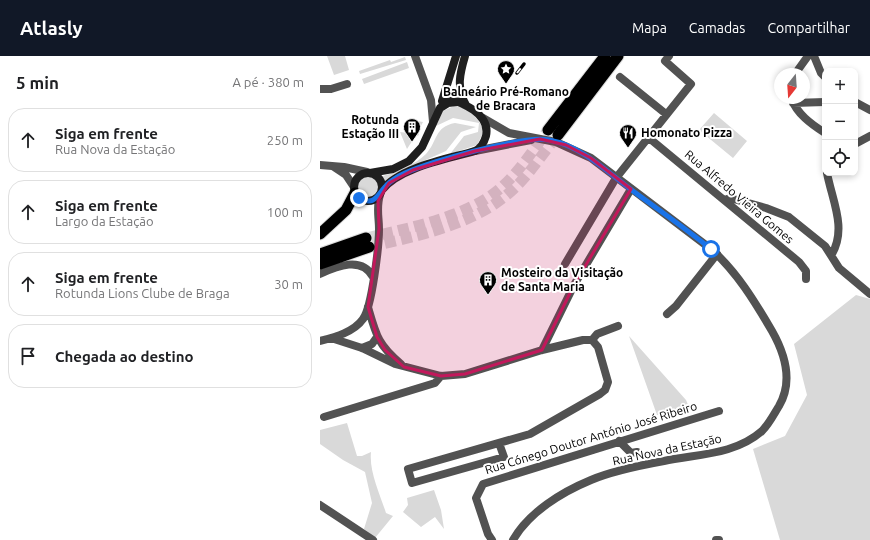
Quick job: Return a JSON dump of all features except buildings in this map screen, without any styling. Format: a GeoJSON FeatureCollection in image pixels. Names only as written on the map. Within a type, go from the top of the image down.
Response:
{"type":"FeatureCollection","features":[{"type":"Feature","properties":{"kind":"highway"},"geometry":{"type":"LineString","coordinates":[[605,56],[553,132],[618,56]]}},
{"type":"Feature","properties":{"kind":"highway"},"geometry":{"type":"LineString","coordinates":[[320,234],[346,210],[355,190]]}},
{"type":"Feature","properties":{"kind":"highway"},"geometry":{"type":"LineString","coordinates":[[320,254],[367,243],[320,264]]}},
{"type":"Feature","properties":{"kind":"main road"},"geometry":{"type":"LineString","coordinates":[[444,96],[463,103],[483,118],[486,126],[486,134],[481,147],[476,151],[413,170],[396,178],[381,193],[370,201],[359,198],[355,190],[356,179],[369,172],[392,169],[409,161],[422,147],[440,108],[456,56]]}},
{"type":"Feature","properties":{"kind":"main road"},"geometry":{"type":"LineString","coordinates":[[463,103],[459,80],[465,56]]}},
{"type":"Feature","properties":{"kind":"main road"},"geometry":{"type":"LineString","coordinates":[[440,108],[448,103],[463,103]]}},
{"type":"Feature","properties":{"kind":"main road"},"geometry":{"type":"LineString","coordinates":[[369,172],[379,177],[381,181],[381,193]]}},
{"type":"Feature","properties":{"kind":"street"},"geometry":{"type":"LineString","coordinates":[[415,56],[432,106],[434,122]]}},
{"type":"Feature","properties":{"kind":"street"},"geometry":{"type":"LineString","coordinates":[[565,264],[616,178],[691,84],[665,61],[669,56]]}},
{"type":"Feature","properties":{"kind":"street"},"geometry":{"type":"LineString","coordinates":[[799,68],[808,56]]}},
{"type":"Feature","properties":{"kind":"street"},"geometry":{"type":"LineString","coordinates":[[814,56],[822,74]]}},
{"type":"Feature","properties":{"kind":"street"},"geometry":{"type":"LineString","coordinates":[[620,77],[666,114]]}},
{"type":"Feature","properties":{"kind":"street"},"geometry":{"type":"LineString","coordinates":[[320,89],[331,89],[347,84]]}},
{"type":"Feature","properties":{"kind":"street"},"geometry":{"type":"LineString","coordinates":[[426,87],[432,92],[444,96]]}},
{"type":"Feature","properties":{"kind":"street"},"geometry":{"type":"LineString","coordinates":[[810,101],[822,102]]}},
{"type":"Feature","properties":{"kind":"street"},"geometry":{"type":"LineString","coordinates":[[858,103],[868,111],[870,110]]}},
{"type":"Feature","properties":{"kind":"street"},"geometry":{"type":"LineString","coordinates":[[795,104],[809,122],[822,131]]}},
{"type":"Feature","properties":{"kind":"street","name":"Rua Nova da Estação"},"geometry":{"type":"LineString","coordinates":[[483,118],[509,133],[556,142],[577,150],[591,158],[717,254],[725,261],[737,276],[768,325],[783,354],[786,370],[782,400],[762,431],[736,446],[725,450],[664,461],[586,482],[550,502],[531,518],[513,540]]}},
{"type":"Feature","properties":{"kind":"street"},"geometry":{"type":"LineString","coordinates":[[858,142],[870,136]]}},
{"type":"Feature","properties":{"kind":"street","name":"Rua Alfredo Vieira Gomes"},"geometry":{"type":"LineString","coordinates":[[649,138],[799,262],[806,271],[806,279]]}},
{"type":"Feature","properties":{"kind":"street","name":"Rua Nova da Estação"},"geometry":{"type":"LineString","coordinates":[[476,151],[540,139]]}},
{"type":"Feature","properties":{"kind":"street"},"geometry":{"type":"LineString","coordinates":[[320,165],[350,168],[369,172]]}},
{"type":"Feature","properties":{"kind":"street"},"geometry":{"type":"LineString","coordinates":[[333,167],[346,175],[355,190]]}},
{"type":"Feature","properties":{"kind":"street"},"geometry":{"type":"LineString","coordinates":[[828,176],[836,208],[839,234],[837,245],[832,254]]}},
{"type":"Feature","properties":{"kind":"street"},"geometry":{"type":"LineString","coordinates":[[542,350],[574,285],[631,189]]}},
{"type":"Feature","properties":{"kind":"street"},"geometry":{"type":"LineString","coordinates":[[320,341],[355,328],[364,319],[368,307],[373,277],[379,229],[377,207],[381,193]]}},
{"type":"Feature","properties":{"kind":"street"},"geometry":{"type":"LineString","coordinates":[[725,200],[730,198],[766,208],[790,217],[808,231],[832,254],[839,268],[870,294]]}},
{"type":"Feature","properties":{"kind":"street"},"geometry":{"type":"LineString","coordinates":[[667,314],[676,306],[717,254]]}},
{"type":"Feature","properties":{"kind":"street"},"geometry":{"type":"LineString","coordinates":[[320,274],[344,265],[355,263],[367,268],[373,277]]}},
{"type":"Feature","properties":{"kind":"street"},"geometry":{"type":"LineString","coordinates":[[368,307],[377,337],[385,350],[404,367]]}},
{"type":"Feature","properties":{"kind":"street"},"geometry":{"type":"LineString","coordinates":[[592,340],[597,334],[618,326]]}},
{"type":"Feature","properties":{"kind":"street"},"geometry":{"type":"LineString","coordinates":[[362,348],[372,344],[377,337]]}},
{"type":"Feature","properties":{"kind":"street"},"geometry":{"type":"LineString","coordinates":[[331,338],[362,348],[395,364],[442,376],[465,374],[542,350],[583,340],[592,340],[598,347],[608,382],[605,390],[530,434],[499,443],[408,470],[412,483],[504,457],[499,443]]}},
{"type":"Feature","properties":{"kind":"street"},"geometry":{"type":"LineString","coordinates":[[324,418],[435,383],[442,376]]}},
{"type":"Feature","properties":{"kind":"street","name":"Rua Cónego Doutor António José Ribeiro"},"geometry":{"type":"LineString","coordinates":[[492,540],[488,534],[476,498],[483,484],[719,411]]}},
{"type":"Feature","properties":{"kind":"street"},"geometry":{"type":"LineString","coordinates":[[619,441],[631,453],[637,452]]}},
{"type":"Feature","properties":{"kind":"street"},"geometry":{"type":"LineString","coordinates":[[320,505],[373,540]]}},
{"type":"Feature","properties":{"kind":"highlighted area"},"geometry":{"type":"Polygon","coordinates":[[[540,139],[566,145],[591,158],[631,189],[574,285],[542,350],[465,374],[441,376],[404,367],[385,350],[377,337],[368,307],[379,229],[378,201],[389,183],[413,170],[475,151],[540,139]]]}},
{"type":"Feature","properties":{"kind":"shaded area"},"geometry":{"type":"Polygon","coordinates":[[[327,56],[345,56],[349,70],[334,75],[327,56]]]}},
{"type":"Feature","properties":{"kind":"shaded area"},"geometry":{"type":"Polygon","coordinates":[[[405,57],[406,60],[360,74],[359,71],[390,60],[391,62],[405,57]]]}},
{"type":"Feature","properties":{"kind":"shaded area"},"geometry":{"type":"Polygon","coordinates":[[[407,62],[409,68],[364,84],[362,79],[407,62]]]}},
{"type":"Feature","properties":{"kind":"shaded area"},"geometry":{"type":"Polygon","coordinates":[[[456,105],[469,111],[480,123],[484,131],[477,145],[450,154],[464,136],[478,132],[479,123],[453,118],[436,126],[443,111],[456,105]]]}},
{"type":"Feature","properties":{"kind":"shaded area"},"geometry":{"type":"Polygon","coordinates":[[[714,113],[747,141],[733,158],[699,130],[714,113]]]}},
{"type":"Feature","properties":{"kind":"shaded area"},"geometry":{"type":"Polygon","coordinates":[[[417,121],[423,122],[417,133],[419,134],[418,136],[416,135],[407,149],[400,132],[408,133],[409,128],[414,130],[417,121]]]}},
{"type":"Feature","properties":{"kind":"shaded area"},"geometry":{"type":"Polygon","coordinates":[[[455,123],[476,127],[461,132],[446,151],[394,174],[384,181],[383,176],[406,167],[426,154],[440,131],[448,125],[455,123]]]}},
{"type":"Feature","properties":{"kind":"shaded area"},"geometry":{"type":"Polygon","coordinates":[[[369,176],[377,179],[380,187],[377,195],[369,198],[361,195],[358,187],[361,179],[369,176]]]}},
{"type":"Feature","properties":{"kind":"shaded area"},"geometry":{"type":"Polygon","coordinates":[[[856,295],[870,299],[870,540],[780,540],[753,449],[785,436],[807,395],[794,344],[856,295]]]}},
{"type":"Feature","properties":{"kind":"shaded area"},"geometry":{"type":"Polygon","coordinates":[[[629,336],[686,400],[689,407],[657,415],[629,336]]]}},
{"type":"Feature","properties":{"kind":"shaded area"},"geometry":{"type":"Polygon","coordinates":[[[347,423],[357,456],[362,456],[371,452],[373,475],[378,491],[386,513],[393,516],[375,538],[364,529],[372,503],[365,472],[343,460],[320,444],[320,430],[347,423]]]}},
{"type":"Feature","properties":{"kind":"shaded area"},"geometry":{"type":"Polygon","coordinates":[[[434,490],[441,510],[444,529],[435,517],[421,527],[403,512],[408,505],[407,498],[434,490]]]}},
{"type":"Feature","properties":{"kind":"tunnel"},"geometry":{"type":"LineString","coordinates":[[366,238],[420,225],[458,213],[491,196],[516,172],[548,130]]}},
{"type":"Feature","properties":{"kind":"tunnel"},"geometry":{"type":"LineString","coordinates":[[369,247],[424,234],[460,222],[478,214],[516,187],[558,135]]}},
{"type":"Feature","properties":{"kind":"railway"},"geometry":{"type":"LineString","coordinates":[[517,73],[524,64]]}},
{"type":"Feature","properties":{"kind":"place","name":"Balneário Pré-Romano de Bracara"},"geometry":{"type":"Point","coordinates":[506,84]}},
{"type":"Feature","properties":{"kind":"place","name":"Rotunda Estação III"},"geometry":{"type":"Point","coordinates":[412,142]}},
{"type":"Feature","properties":{"kind":"place","name":"Homonato Pizza"},"geometry":{"type":"Point","coordinates":[628,148]}},
{"type":"Feature","properties":{"kind":"place","name":"Mosteiro da Visitação de Santa Maria"},"geometry":{"type":"Point","coordinates":[488,295]}},
{"type":"Feature","properties":{"kind":"route"},"geometry":{"type":"LineString","coordinates":[[359,198],[370,201],[375,199],[380,196],[382,190],[389,183],[413,170],[476,151],[527,140],[548,140],[566,145],[591,158],[711,249]]}}]}
